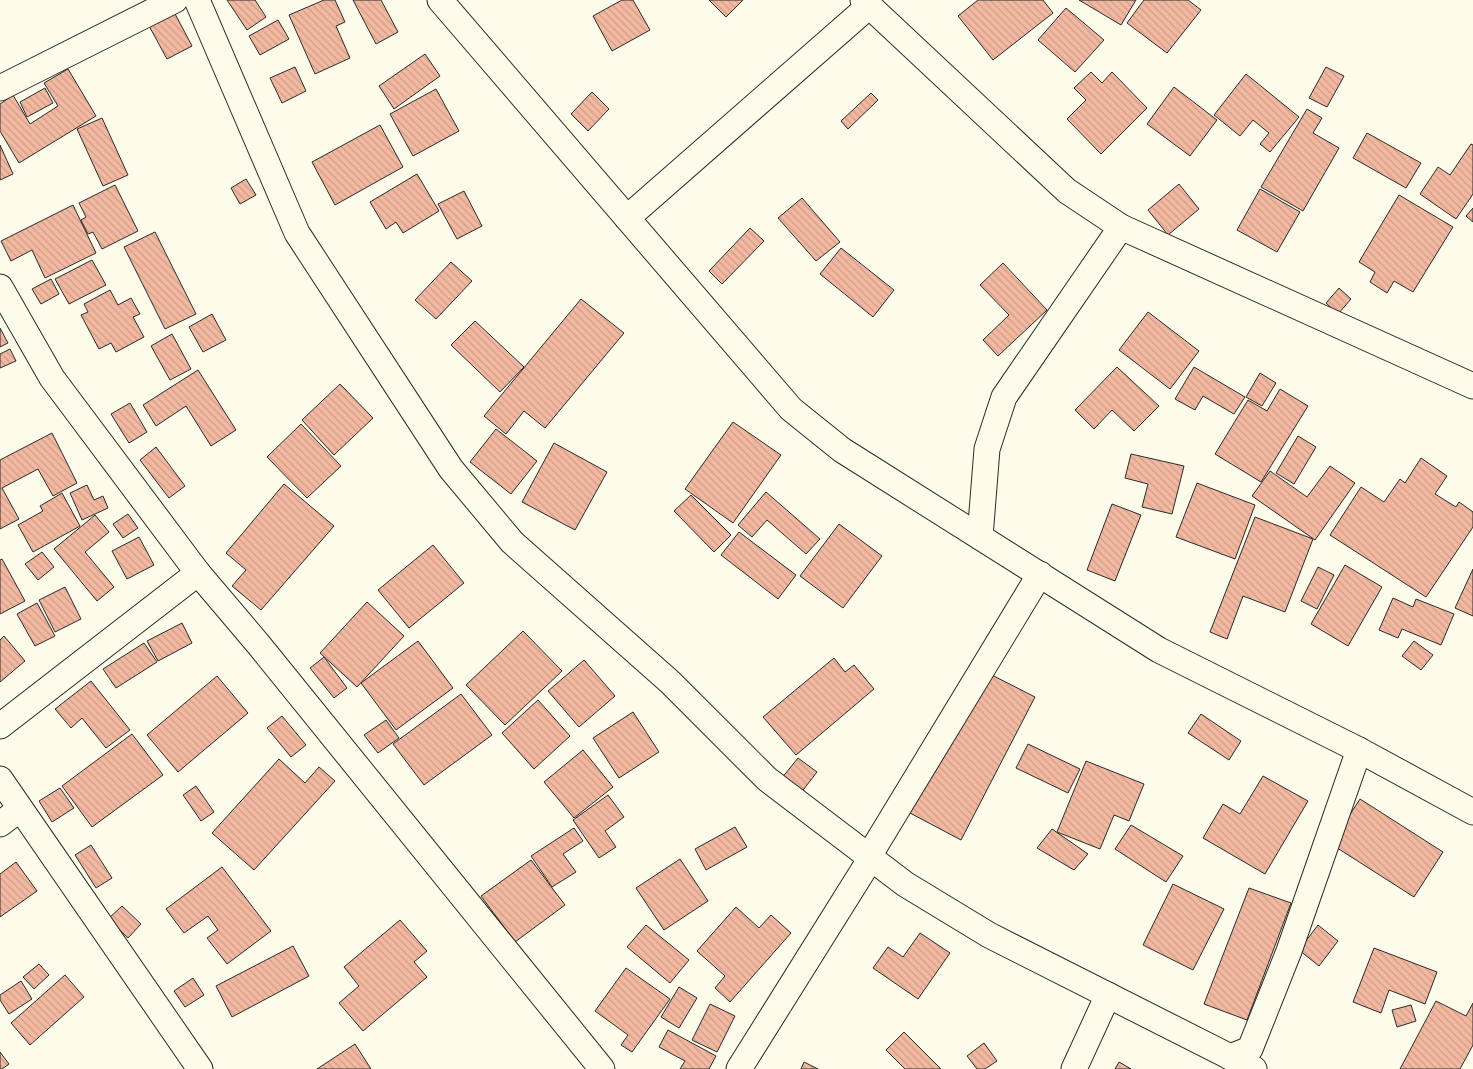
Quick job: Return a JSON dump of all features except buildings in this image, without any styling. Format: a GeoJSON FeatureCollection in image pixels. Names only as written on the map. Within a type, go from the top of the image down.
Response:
{"type":"FeatureCollection","features":[{"type":"Feature","properties":{"kind":"street"},"geometry":{"type":"LineString","coordinates":[[0,88],[175,0]]}},
{"type":"Feature","properties":{"kind":"street"},"geometry":{"type":"LineString","coordinates":[[197,0],[296,233],[451,469],[512,542],[670,682],[767,779],[905,884],[989,935],[1254,1069]]}},
{"type":"Feature","properties":{"kind":"street"},"geometry":{"type":"LineString","coordinates":[[440,0],[791,409],[842,450],[1159,650],[1360,750],[1473,812]]}},
{"type":"Feature","properties":{"kind":"street"},"geometry":{"type":"LineString","coordinates":[[628,218],[866,3],[1067,191],[1121,227],[1473,386]]}},
{"type":"Feature","properties":{"kind":"street"},"geometry":{"type":"LineString","coordinates":[[980,537],[987,449],[1004,397],[1121,227]]}},
{"type":"Feature","properties":{"kind":"street"},"geometry":{"type":"LineString","coordinates":[[0,287],[52,378],[198,573],[259,645],[602,1069]]}},
{"type":"Feature","properties":{"kind":"street"},"geometry":{"type":"LineString","coordinates":[[0,726],[198,573]]}},
{"type":"Feature","properties":{"kind":"street"},"geometry":{"type":"LineString","coordinates":[[739,1069],[871,858],[869,856],[1040,574]]}},
{"type":"Feature","properties":{"kind":"street"},"geometry":{"type":"LineString","coordinates":[[1230,1057],[1250,1049],[1289,951],[1360,750]]}},
{"type":"Feature","properties":{"kind":"street"},"geometry":{"type":"LineString","coordinates":[[0,779],[200,1069]]}},
{"type":"Feature","properties":{"kind":"street"},"geometry":{"type":"LineString","coordinates":[[0,824],[20,809]]}},
{"type":"Feature","properties":{"kind":"street"},"geometry":{"type":"LineString","coordinates":[[1074,1069],[1108,995]]}}]}
